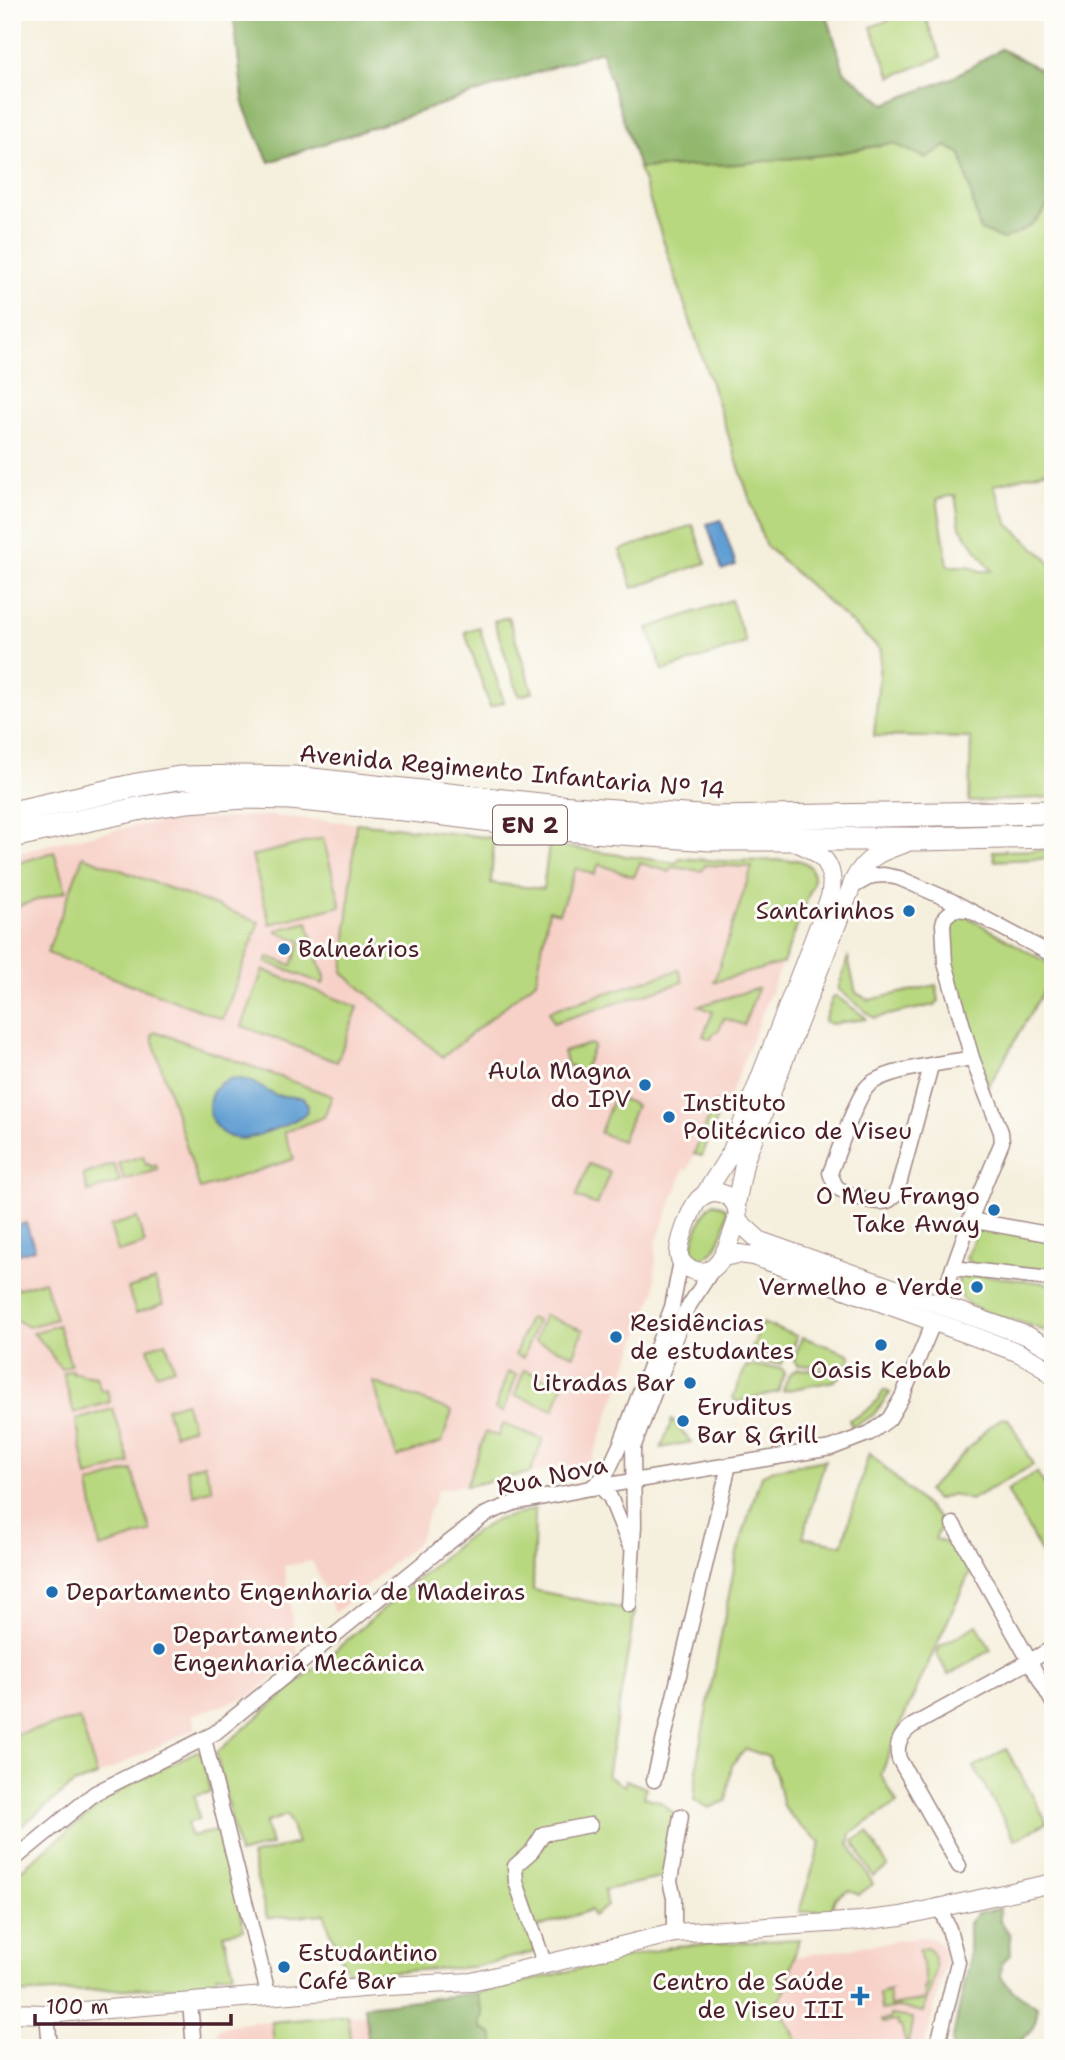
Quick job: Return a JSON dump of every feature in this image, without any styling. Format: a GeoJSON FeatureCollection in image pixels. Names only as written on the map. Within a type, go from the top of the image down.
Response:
{"type":"FeatureCollection","features":[{"type":"Feature","properties":{"kind":"main road","name":"Avenida Regimento Infantaria Nº 14"},"geometry":{"type":"LineString","coordinates":[[12,813],[179,778],[241,777],[294,778],[559,807],[714,818],[1053,812]]}},
{"type":"Feature","properties":{"kind":"main road","name":"EN 2"},"geometry":{"type":"LineString","coordinates":[[12,836],[188,800],[246,797],[290,798],[413,810],[561,830],[711,839],[1053,836]]}},
{"type":"Feature","properties":{"kind":"street"},"geometry":{"type":"LineString","coordinates":[[629,1605],[634,1526],[633,1448],[685,1312],[719,1262],[736,1212],[743,1166],[850,888],[861,867],[874,855],[918,839]]}},
{"type":"Feature","properties":{"kind":"street"},"geometry":{"type":"LineString","coordinates":[[632,1556],[610,1497],[596,1488],[606,1475],[621,1443],[672,1307],[681,1261],[681,1242],[698,1201],[731,1153],[831,897],[833,877],[827,864],[814,850],[790,840]]}},
{"type":"Feature","properties":{"kind":"street"},"geometry":{"type":"LineString","coordinates":[[850,888],[872,876],[884,875],[917,885],[1053,955]]}},
{"type":"Feature","properties":{"kind":"street","name":"Rua Nova"},"geometry":{"type":"LineString","coordinates":[[12,1861],[95,1793],[215,1733],[478,1519],[514,1503],[831,1448],[870,1433],[889,1419],[902,1397],[937,1313],[970,1220],[1002,1142],[1002,1132],[972,1058],[945,963],[942,932],[945,917],[954,909],[966,910]]}},
{"type":"Feature","properties":{"kind":"street"},"geometry":{"type":"LineString","coordinates":[[931,1066],[898,1188],[892,1198],[884,1203],[875,1202],[836,1187],[830,1172],[867,1086],[888,1075],[931,1066],[972,1058]]}},
{"type":"Feature","properties":{"kind":"street"},"geometry":{"type":"LineString","coordinates":[[705,1194],[721,1193],[729,1196],[736,1212],[760,1241],[937,1313],[1038,1363],[1053,1376]]}},
{"type":"Feature","properties":{"kind":"street"},"geometry":{"type":"LineString","coordinates":[[970,1220],[1053,1234]]}},
{"type":"Feature","properties":{"kind":"street"},"geometry":{"type":"LineString","coordinates":[[681,1261],[686,1267],[701,1272],[739,1254],[754,1256],[937,1313],[1028,1336],[1053,1350]]}},
{"type":"Feature","properties":{"kind":"street"},"geometry":{"type":"LineString","coordinates":[[953,1268],[1051,1279]]}},
{"type":"Feature","properties":{"kind":"street"},"geometry":{"type":"LineString","coordinates":[[654,1780],[729,1465]]}},
{"type":"Feature","properties":{"kind":"street"},"geometry":{"type":"LineString","coordinates":[[953,1524],[1053,1703]]}},
{"type":"Feature","properties":{"kind":"street"},"geometry":{"type":"LineString","coordinates":[[958,1866],[897,1755],[901,1736],[912,1726],[1053,1648]]}},
{"type":"Feature","properties":{"kind":"street"},"geometry":{"type":"LineString","coordinates":[[204,1739],[269,1997]]}},
{"type":"Feature","properties":{"kind":"street"},"geometry":{"type":"LineString","coordinates":[[674,1933],[674,1898],[670,1881],[681,1816]]}},
{"type":"Feature","properties":{"kind":"street"},"geometry":{"type":"LineString","coordinates":[[545,1965],[516,1882],[515,1866],[532,1851],[542,1834],[590,1825]]}},
{"type":"Feature","properties":{"kind":"street"},"geometry":{"type":"LineString","coordinates":[[12,2013],[47,2014],[387,1986],[472,1982],[674,1933],[901,1916],[1053,1883]]}},
{"type":"Feature","properties":{"kind":"street"},"geometry":{"type":"LineString","coordinates":[[937,2048],[958,1962],[939,1906]]}},
{"type":"Feature","properties":{"kind":"street"},"geometry":{"type":"LineString","coordinates":[[190,2003],[194,2048]]}},
{"type":"Feature","properties":{"kind":"street"},"geometry":{"type":"LineString","coordinates":[[47,2014],[50,2048]]}},
{"type":"Feature","properties":{"kind":"shaded area"},"geometry":{"type":"Polygon","coordinates":[[[270,816],[356,823],[343,973],[532,982],[549,845],[676,863],[680,858],[722,861],[797,860],[811,867],[813,884],[726,1106],[715,1102],[688,1170],[684,1169],[656,1243],[655,1291],[591,1462],[438,1490],[418,1542],[335,1613],[312,1561],[284,1566],[298,1656],[251,1696],[192,1715],[196,1728],[97,1776],[80,1719],[12,1735],[12,855],[139,825],[179,820],[270,816]]]}},
{"type":"Feature","properties":{"kind":"shaded area","name":"Centro de Saúde de Viseu III"},"geometry":{"type":"Polygon","coordinates":[[[921,1937],[932,1938],[940,1944],[946,1962],[924,2048],[801,2048],[777,2003],[785,1991],[794,1957],[921,1937]]]}},
{"type":"Feature","properties":{"kind":"shaded area"},"geometry":{"type":"Polygon","coordinates":[[[366,2014],[369,2048],[219,2048],[217,2030],[233,2024],[366,2014]]]}},
{"type":"Feature","properties":{"kind":"green space"},"geometry":{"type":"Polygon","coordinates":[[[233,12],[826,12],[844,71],[885,104],[952,78],[1001,49],[1053,76],[1053,196],[1033,224],[1003,239],[980,230],[961,154],[946,146],[926,158],[892,143],[833,154],[738,164],[639,168],[601,51],[269,162],[244,107],[233,12]]]}},
{"type":"Feature","properties":{"kind":"green space"},"geometry":{"type":"Polygon","coordinates":[[[909,12],[923,12],[941,57],[891,77],[871,27],[909,12]]]}},
{"type":"Feature","properties":{"kind":"green space"},"geometry":{"type":"Polygon","coordinates":[[[892,143],[926,158],[946,146],[961,153],[980,229],[1048,206],[1053,196],[1053,469],[994,485],[1008,524],[1053,567],[1053,797],[969,802],[971,738],[874,736],[881,650],[765,545],[639,168],[738,164],[833,154],[892,143]],[[955,495],[937,499],[948,566],[969,566],[979,571],[992,571],[960,527],[955,495]]]}},
{"type":"Feature","properties":{"kind":"green space"},"geometry":{"type":"Polygon","coordinates":[[[693,525],[706,563],[633,588],[620,550],[693,525]]]}},
{"type":"Feature","properties":{"kind":"green space"},"geometry":{"type":"Polygon","coordinates":[[[731,600],[746,643],[663,671],[648,628],[731,600]]]}},
{"type":"Feature","properties":{"kind":"green space"},"geometry":{"type":"Polygon","coordinates":[[[508,617],[533,692],[519,696],[494,621],[508,617]]]}},
{"type":"Feature","properties":{"kind":"green space"},"geometry":{"type":"Polygon","coordinates":[[[479,627],[504,702],[490,707],[465,632],[479,627]]]}},
{"type":"Feature","properties":{"kind":"green space"},"geometry":{"type":"Polygon","coordinates":[[[356,823],[494,838],[491,883],[543,889],[549,845],[676,863],[680,858],[722,861],[797,860],[811,868],[813,884],[783,963],[714,982],[752,867],[705,865],[702,871],[672,867],[670,872],[640,863],[634,877],[599,864],[594,875],[576,868],[559,913],[549,910],[536,981],[443,1057],[343,973],[356,823]]]}},
{"type":"Feature","properties":{"kind":"green space"},"geometry":{"type":"Polygon","coordinates":[[[323,838],[341,906],[270,924],[252,856],[323,838]]]}},
{"type":"Feature","properties":{"kind":"green space"},"geometry":{"type":"Polygon","coordinates":[[[1053,850],[1053,858],[995,861],[993,851],[1053,850]]]}},
{"type":"Feature","properties":{"kind":"green space"},"geometry":{"type":"Polygon","coordinates":[[[54,852],[66,891],[12,908],[12,865],[54,852]]]}},
{"type":"Feature","properties":{"kind":"green space"},"geometry":{"type":"Polygon","coordinates":[[[83,856],[259,922],[223,1019],[47,953],[83,856]]]}},
{"type":"Feature","properties":{"kind":"green space"},"geometry":{"type":"Polygon","coordinates":[[[955,914],[964,915],[1053,966],[1053,994],[1044,990],[988,1087],[949,963],[945,928],[955,914]]]}},
{"type":"Feature","properties":{"kind":"green space"},"geometry":{"type":"Polygon","coordinates":[[[308,922],[317,959],[325,976],[323,984],[266,962],[268,957],[292,965],[301,941],[277,930],[308,922]]]}},
{"type":"Feature","properties":{"kind":"green space"},"geometry":{"type":"Polygon","coordinates":[[[848,958],[856,993],[869,1000],[936,985],[939,1001],[934,1005],[874,1018],[838,989],[848,958]]]}},
{"type":"Feature","properties":{"kind":"green space"},"geometry":{"type":"Polygon","coordinates":[[[263,970],[358,1007],[337,1062],[242,1026],[263,970]]]}},
{"type":"Feature","properties":{"kind":"green space"},"geometry":{"type":"Polygon","coordinates":[[[679,970],[683,982],[553,1023],[549,1011],[679,970]]]}},
{"type":"Feature","properties":{"kind":"green space"},"geometry":{"type":"Polygon","coordinates":[[[758,988],[744,1025],[724,1018],[718,1032],[714,1033],[711,1039],[703,1036],[713,1012],[699,1006],[758,988]]]}},
{"type":"Feature","properties":{"kind":"green space"},"geometry":{"type":"Polygon","coordinates":[[[836,996],[866,1019],[831,1024],[824,1021],[833,997],[836,996]]]}},
{"type":"Feature","properties":{"kind":"green space"},"geometry":{"type":"Polygon","coordinates":[[[157,1032],[332,1096],[324,1117],[284,1132],[294,1159],[200,1189],[152,1038],[153,1033],[157,1032]]]}},
{"type":"Feature","properties":{"kind":"green space"},"geometry":{"type":"Polygon","coordinates":[[[590,1044],[594,1046],[583,1072],[567,1065],[563,1052],[590,1044]]]}},
{"type":"Feature","properties":{"kind":"green space"},"geometry":{"type":"Polygon","coordinates":[[[614,1096],[636,1105],[622,1141],[600,1133],[614,1096]]]}},
{"type":"Feature","properties":{"kind":"green space"},"geometry":{"type":"Polygon","coordinates":[[[715,1102],[722,1105],[702,1156],[694,1154],[715,1102]]]}},
{"type":"Feature","properties":{"kind":"green space"},"geometry":{"type":"Polygon","coordinates":[[[143,1156],[146,1165],[156,1165],[158,1170],[124,1180],[119,1163],[143,1156]]]}},
{"type":"Feature","properties":{"kind":"green space"},"geometry":{"type":"Polygon","coordinates":[[[114,1164],[120,1182],[88,1192],[83,1175],[114,1164]]]}},
{"type":"Feature","properties":{"kind":"green space"},"geometry":{"type":"Polygon","coordinates":[[[589,1164],[610,1172],[597,1205],[576,1197],[589,1164]]]}},
{"type":"Feature","properties":{"kind":"green space"},"geometry":{"type":"Polygon","coordinates":[[[714,1203],[726,1208],[723,1232],[708,1255],[694,1255],[695,1235],[706,1212],[714,1203]]]}},
{"type":"Feature","properties":{"kind":"green space"},"geometry":{"type":"Polygon","coordinates":[[[137,1218],[145,1244],[118,1252],[110,1226],[137,1218]]]}},
{"type":"Feature","properties":{"kind":"green space"},"geometry":{"type":"Polygon","coordinates":[[[979,1226],[1053,1239],[1053,1275],[973,1265],[966,1258],[979,1226]]]}},
{"type":"Feature","properties":{"kind":"green space"},"geometry":{"type":"Polygon","coordinates":[[[963,1273],[1053,1284],[1053,1335],[966,1302],[958,1288],[963,1273]]]}},
{"type":"Feature","properties":{"kind":"green space"},"geometry":{"type":"Polygon","coordinates":[[[155,1280],[163,1304],[136,1313],[128,1289],[155,1280]]]}},
{"type":"Feature","properties":{"kind":"green space"},"geometry":{"type":"Polygon","coordinates":[[[44,1281],[56,1319],[28,1327],[12,1317],[12,1290],[44,1281]]]}},
{"type":"Feature","properties":{"kind":"green space"},"geometry":{"type":"Polygon","coordinates":[[[544,1315],[583,1330],[574,1355],[535,1341],[544,1315]]]}},
{"type":"Feature","properties":{"kind":"green space"},"geometry":{"type":"Polygon","coordinates":[[[529,1318],[537,1321],[523,1358],[515,1355],[529,1318]]]}},
{"type":"Feature","properties":{"kind":"green space"},"geometry":{"type":"Polygon","coordinates":[[[762,1323],[797,1336],[790,1358],[781,1364],[747,1361],[762,1323]]]}},
{"type":"Feature","properties":{"kind":"green space"},"geometry":{"type":"Polygon","coordinates":[[[58,1325],[71,1365],[61,1369],[33,1333],[58,1325]]]}},
{"type":"Feature","properties":{"kind":"green space"},"geometry":{"type":"Polygon","coordinates":[[[802,1337],[849,1354],[851,1358],[847,1367],[797,1365],[794,1360],[802,1337]]]}},
{"type":"Feature","properties":{"kind":"green space"},"geometry":{"type":"Polygon","coordinates":[[[166,1342],[174,1368],[156,1374],[148,1348],[166,1342]]]}},
{"type":"Feature","properties":{"kind":"green space"},"geometry":{"type":"Polygon","coordinates":[[[746,1366],[781,1368],[785,1373],[778,1392],[736,1402],[733,1398],[746,1366]]]}},
{"type":"Feature","properties":{"kind":"green space"},"geometry":{"type":"Polygon","coordinates":[[[797,1369],[846,1371],[834,1381],[783,1391],[789,1375],[797,1369]]]}},
{"type":"Feature","properties":{"kind":"green space"},"geometry":{"type":"Polygon","coordinates":[[[72,1370],[72,1373],[96,1377],[101,1391],[107,1390],[110,1402],[74,1413],[63,1373],[72,1370]]]}},
{"type":"Feature","properties":{"kind":"green space"},"geometry":{"type":"Polygon","coordinates":[[[524,1370],[563,1385],[554,1410],[515,1395],[524,1370]]]}},
{"type":"Feature","properties":{"kind":"green space"},"geometry":{"type":"Polygon","coordinates":[[[508,1372],[517,1375],[503,1412],[495,1409],[508,1372]]]}},
{"type":"Feature","properties":{"kind":"green space"},"geometry":{"type":"Polygon","coordinates":[[[373,1382],[452,1411],[442,1442],[397,1457],[373,1382]]]}},
{"type":"Feature","properties":{"kind":"green space"},"geometry":{"type":"Polygon","coordinates":[[[884,1390],[890,1393],[873,1415],[852,1427],[849,1420],[870,1408],[884,1390]]]}},
{"type":"Feature","properties":{"kind":"green space"},"geometry":{"type":"Polygon","coordinates":[[[185,1402],[193,1428],[174,1434],[166,1408],[185,1402]]]}},
{"type":"Feature","properties":{"kind":"green space"},"geometry":{"type":"Polygon","coordinates":[[[113,1409],[130,1463],[87,1477],[76,1420],[113,1409]]]}},
{"type":"Feature","properties":{"kind":"green space"},"geometry":{"type":"Polygon","coordinates":[[[1002,1418],[1011,1423],[1033,1465],[970,1500],[952,1494],[936,1500],[927,1491],[988,1428],[1002,1418]]]}},
{"type":"Feature","properties":{"kind":"green space"},"geometry":{"type":"Polygon","coordinates":[[[672,1420],[691,1442],[661,1448],[672,1420]]]}},
{"type":"Feature","properties":{"kind":"green space"},"geometry":{"type":"Polygon","coordinates":[[[503,1424],[543,1439],[530,1473],[466,1486],[486,1432],[498,1436],[503,1424]]]}},
{"type":"Feature","properties":{"kind":"green space"},"geometry":{"type":"Polygon","coordinates":[[[869,1453],[943,1522],[935,1539],[957,1547],[970,1572],[901,1723],[881,1775],[897,1803],[851,1833],[849,1843],[873,1884],[858,1895],[848,1890],[835,1898],[831,1911],[799,1912],[821,1842],[799,1825],[783,1806],[769,1757],[746,1749],[732,1764],[726,1801],[709,1808],[694,1800],[699,1750],[737,1553],[761,1476],[771,1470],[825,1460],[803,1537],[842,1545],[869,1453]]]}},
{"type":"Feature","properties":{"kind":"green space"},"geometry":{"type":"Polygon","coordinates":[[[204,1464],[212,1489],[194,1495],[186,1469],[204,1464]]]}},
{"type":"Feature","properties":{"kind":"green space"},"geometry":{"type":"Polygon","coordinates":[[[132,1470],[151,1532],[100,1548],[89,1484],[132,1470]]]}},
{"type":"Feature","properties":{"kind":"green space"},"geometry":{"type":"Polygon","coordinates":[[[1037,1472],[1053,1500],[1053,1574],[1007,1490],[1037,1472]]]}},
{"type":"Feature","properties":{"kind":"green space"},"geometry":{"type":"Polygon","coordinates":[[[535,1509],[533,1590],[635,1611],[607,1776],[625,1786],[626,1780],[646,1788],[644,1797],[659,1801],[678,1817],[665,1877],[604,1890],[607,1906],[593,1916],[591,1910],[529,1930],[535,1952],[472,1967],[348,1974],[325,1914],[267,1918],[251,1856],[297,1843],[287,1815],[265,1823],[271,1845],[239,1854],[216,1753],[463,1540],[496,1520],[535,1509]]]}},
{"type":"Feature","properties":{"kind":"green space"},"geometry":{"type":"Polygon","coordinates":[[[977,1625],[991,1650],[948,1675],[937,1654],[939,1647],[977,1625]]]}},
{"type":"Feature","properties":{"kind":"green space"},"geometry":{"type":"Polygon","coordinates":[[[80,1719],[97,1776],[74,1784],[12,1833],[12,1735],[80,1719]]]}},
{"type":"Feature","properties":{"kind":"green space"},"geometry":{"type":"Polygon","coordinates":[[[1006,1749],[1047,1822],[1015,1840],[974,1767],[1006,1749]]]}},
{"type":"Feature","properties":{"kind":"green space"},"geometry":{"type":"Polygon","coordinates":[[[197,1751],[201,1752],[211,1792],[194,1796],[199,1819],[187,1823],[190,1836],[222,1830],[244,1930],[223,1934],[234,1973],[216,1975],[217,1985],[12,1994],[12,1877],[105,1801],[136,1781],[197,1751]]]}},
{"type":"Feature","properties":{"kind":"green space"},"geometry":{"type":"Polygon","coordinates":[[[868,1832],[888,1867],[873,1876],[853,1841],[868,1832]]]}},
{"type":"Feature","properties":{"kind":"green space"},"geometry":{"type":"Polygon","coordinates":[[[1000,1908],[1000,1920],[1010,1935],[1011,1954],[1002,1962],[1001,1977],[1011,1989],[1038,2008],[1035,2022],[1021,2040],[1003,2047],[953,2048],[952,2041],[969,1964],[969,1923],[977,1914],[1000,1908]]]}},
{"type":"Feature","properties":{"kind":"green space"},"geometry":{"type":"Polygon","coordinates":[[[799,1939],[785,1991],[777,2003],[801,2048],[496,2048],[492,2034],[482,2029],[480,2022],[483,2015],[477,1993],[675,1946],[799,1939]]]}},
{"type":"Feature","properties":{"kind":"green space"},"geometry":{"type":"Polygon","coordinates":[[[928,1948],[933,1955],[935,1970],[923,2012],[899,2007],[881,2010],[879,1994],[884,1991],[890,1990],[890,2006],[926,2000],[924,1988],[927,1987],[919,1949],[928,1948]]]}},
{"type":"Feature","properties":{"kind":"green space"},"geometry":{"type":"Polygon","coordinates":[[[477,1993],[483,2015],[480,2022],[482,2029],[492,2034],[496,2048],[369,2048],[365,2006],[477,1993]]]}},
{"type":"Feature","properties":{"kind":"green space"},"geometry":{"type":"Polygon","coordinates":[[[348,2015],[351,2048],[274,2048],[272,2022],[348,2015]]]}},
{"type":"Feature","properties":{"kind":"green space"},"geometry":{"type":"Polygon","coordinates":[[[890,2015],[913,2018],[907,2048],[898,2021],[883,2023],[882,2020],[890,2019],[890,2015]]]}},
{"type":"Feature","properties":{"kind":"water"},"geometry":{"type":"Polygon","coordinates":[[[721,520],[736,565],[722,570],[707,524],[721,520]]]}},
{"type":"Feature","properties":{"kind":"water"},"geometry":{"type":"Polygon","coordinates":[[[235,1078],[250,1081],[275,1095],[303,1098],[308,1105],[306,1113],[285,1125],[249,1138],[240,1139],[224,1134],[211,1118],[210,1098],[223,1082],[235,1078]]]}},
{"type":"Feature","properties":{"kind":"water"},"geometry":{"type":"Polygon","coordinates":[[[26,1223],[35,1249],[15,1255],[12,1227],[26,1223]]]}},
{"type":"Feature","properties":{"kind":"place","name":"Santarinhos"},"geometry":{"type":"Point","coordinates":[909,911]}},
{"type":"Feature","properties":{"kind":"place","name":"Balneários"},"geometry":{"type":"Point","coordinates":[284,949]}},
{"type":"Feature","properties":{"kind":"place","name":"Aula Magna do IPV"},"geometry":{"type":"Point","coordinates":[645,1085]}},
{"type":"Feature","properties":{"kind":"place","name":"Instituto Politécnico de Viseu"},"geometry":{"type":"Point","coordinates":[669,1117]}},
{"type":"Feature","properties":{"kind":"place","name":"O Meu Frango Take Away"},"geometry":{"type":"Point","coordinates":[994,1210]}},
{"type":"Feature","properties":{"kind":"place","name":"Vermelho e Verde"},"geometry":{"type":"Point","coordinates":[977,1287]}},
{"type":"Feature","properties":{"kind":"place","name":"Residências de estudantes"},"geometry":{"type":"Point","coordinates":[616,1337]}},
{"type":"Feature","properties":{"kind":"place","name":"Oasis Kebab"},"geometry":{"type":"Point","coordinates":[881,1345]}},
{"type":"Feature","properties":{"kind":"place","name":"Litradas Bar"},"geometry":{"type":"Point","coordinates":[690,1383]}},
{"type":"Feature","properties":{"kind":"place","name":"Eruditus Bar & Grill"},"geometry":{"type":"Point","coordinates":[683,1421]}},
{"type":"Feature","properties":{"kind":"place","name":"Departamento Engenharia de Madeiras"},"geometry":{"type":"Point","coordinates":[52,1592]}},
{"type":"Feature","properties":{"kind":"place","name":"Departamento Engenharia Mecânica"},"geometry":{"type":"Point","coordinates":[159,1649]}},
{"type":"Feature","properties":{"kind":"place","name":"Estudantino Café Bar"},"geometry":{"type":"Point","coordinates":[284,1967]}},
{"type":"Feature","properties":{"kind":"place","name":"Centro de Saúde de Viseu III"},"geometry":{"type":"Point","coordinates":[860,1996]}}]}
